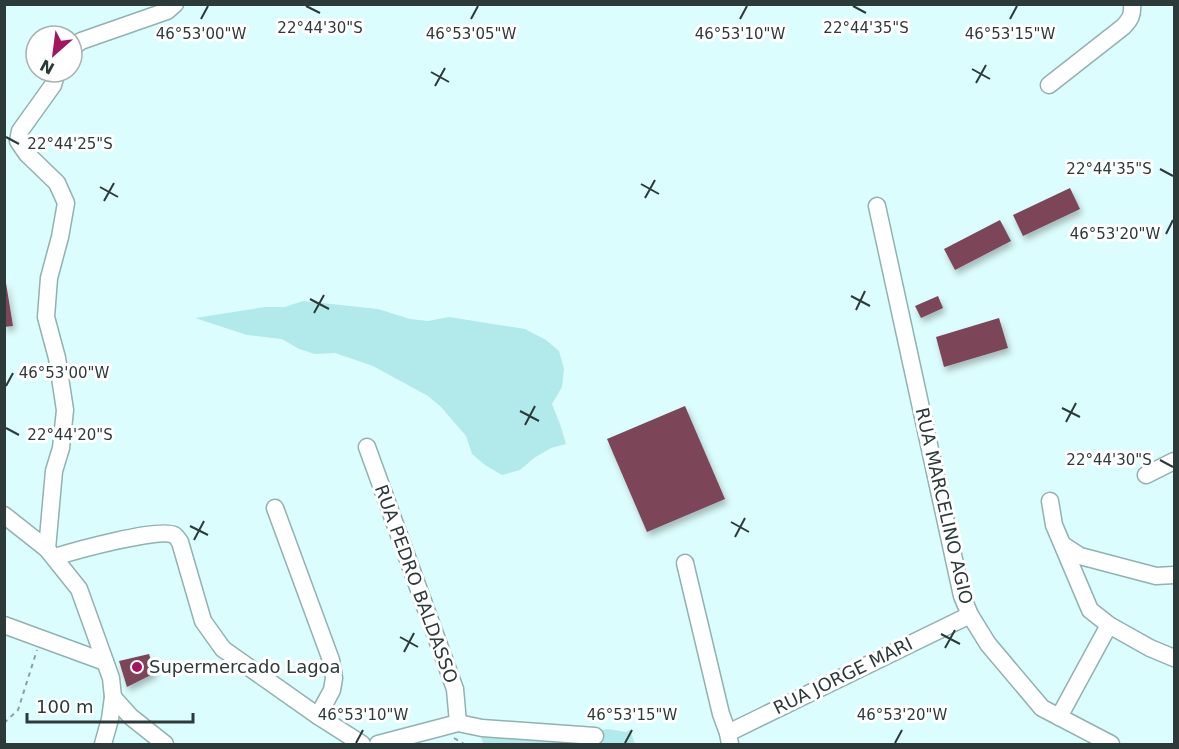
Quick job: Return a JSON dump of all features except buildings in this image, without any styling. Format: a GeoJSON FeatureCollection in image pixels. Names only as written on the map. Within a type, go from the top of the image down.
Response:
{"type":"FeatureCollection","features":[{"type":"Feature","properties":{"kind":"street"},"geometry":{"type":"LineString","coordinates":[[84,40],[167,11],[175,4]]}},
{"type":"Feature","properties":{"kind":"street"},"geometry":{"type":"LineString","coordinates":[[1049,85],[1123,27],[1130,20],[1132,4]]}},
{"type":"Feature","properties":{"kind":"street"},"geometry":{"type":"LineString","coordinates":[[51,553],[54,471],[61,448],[65,410],[57,358],[46,317],[50,278],[66,203],[57,183],[27,154],[18,141],[20,131],[53,84]]}},
{"type":"Feature","properties":{"kind":"street","name":"RUA MARCELINO AGIO"},"geometry":{"type":"LineString","coordinates":[[878,206],[962,596],[970,615],[988,644],[1042,708],[1111,744]]}},
{"type":"Feature","properties":{"kind":"street","name":"RUA PEDRO BALDASSO"},"geometry":{"type":"LineString","coordinates":[[367,447],[455,689],[458,723]]}},
{"type":"Feature","properties":{"kind":"street"},"geometry":{"type":"LineString","coordinates":[[1146,475],[1174,461]]}},
{"type":"Feature","properties":{"kind":"street"},"geometry":{"type":"LineString","coordinates":[[1050,501],[1054,525],[1090,610],[1109,625],[1150,648],[1174,658]]}},
{"type":"Feature","properties":{"kind":"street"},"geometry":{"type":"LineString","coordinates":[[275,508],[331,660],[334,678],[332,690],[318,716]]}},
{"type":"Feature","properties":{"kind":"street"},"geometry":{"type":"LineString","coordinates":[[4,515],[51,553],[79,589],[111,678],[113,697],[103,744]]}},
{"type":"Feature","properties":{"kind":"street"},"geometry":{"type":"LineString","coordinates":[[51,553],[161,532],[174,535],[180,542],[203,621],[223,649],[362,744]]}},
{"type":"Feature","properties":{"kind":"street"},"geometry":{"type":"LineString","coordinates":[[1063,545],[1080,556],[1156,576],[1174,574]]}},
{"type":"Feature","properties":{"kind":"street"},"geometry":{"type":"LineString","coordinates":[[685,563],[729,739]]}},
{"type":"Feature","properties":{"kind":"street","name":"RUA JORGE MARI"},"geometry":{"type":"LineString","coordinates":[[729,739],[970,615]]}},
{"type":"Feature","properties":{"kind":"street"},"geometry":{"type":"LineString","coordinates":[[4,625],[105,662]]}},
{"type":"Feature","properties":{"kind":"street"},"geometry":{"type":"LineString","coordinates":[[1059,717],[1109,625]]}},
{"type":"Feature","properties":{"kind":"street"},"geometry":{"type":"LineString","coordinates":[[113,697],[145,730],[165,744]]}},
{"type":"Feature","properties":{"kind":"street"},"geometry":{"type":"LineString","coordinates":[[110,719],[145,730]]}},
{"type":"Feature","properties":{"kind":"street"},"geometry":{"type":"LineString","coordinates":[[378,744],[458,723],[482,728],[595,736]]}},
{"type":"Feature","properties":{"kind":"path"},"geometry":{"type":"LineString","coordinates":[[4,723],[18,710],[41,639]]}},
{"type":"Feature","properties":{"kind":"shaded area"},"geometry":{"type":"Polygon","coordinates":[[[303,301],[378,309],[410,319],[428,321],[449,317],[525,329],[546,340],[559,351],[564,369],[562,387],[552,404],[566,444],[551,448],[520,470],[502,475],[472,454],[466,436],[441,407],[428,396],[373,366],[335,353],[315,354],[299,349],[282,339],[247,335],[195,318],[265,307],[285,307],[303,301]]]}},
{"type":"Feature","properties":{"kind":"shaded area"},"geometry":{"type":"Polygon","coordinates":[[[608,729],[626,732],[630,730],[635,744],[483,744],[481,735],[587,733],[608,729]]]}},
{"type":"Feature","properties":{"kind":"place","name":"Supermercado Lagoa"},"geometry":{"type":"Point","coordinates":[137,667]}}]}
